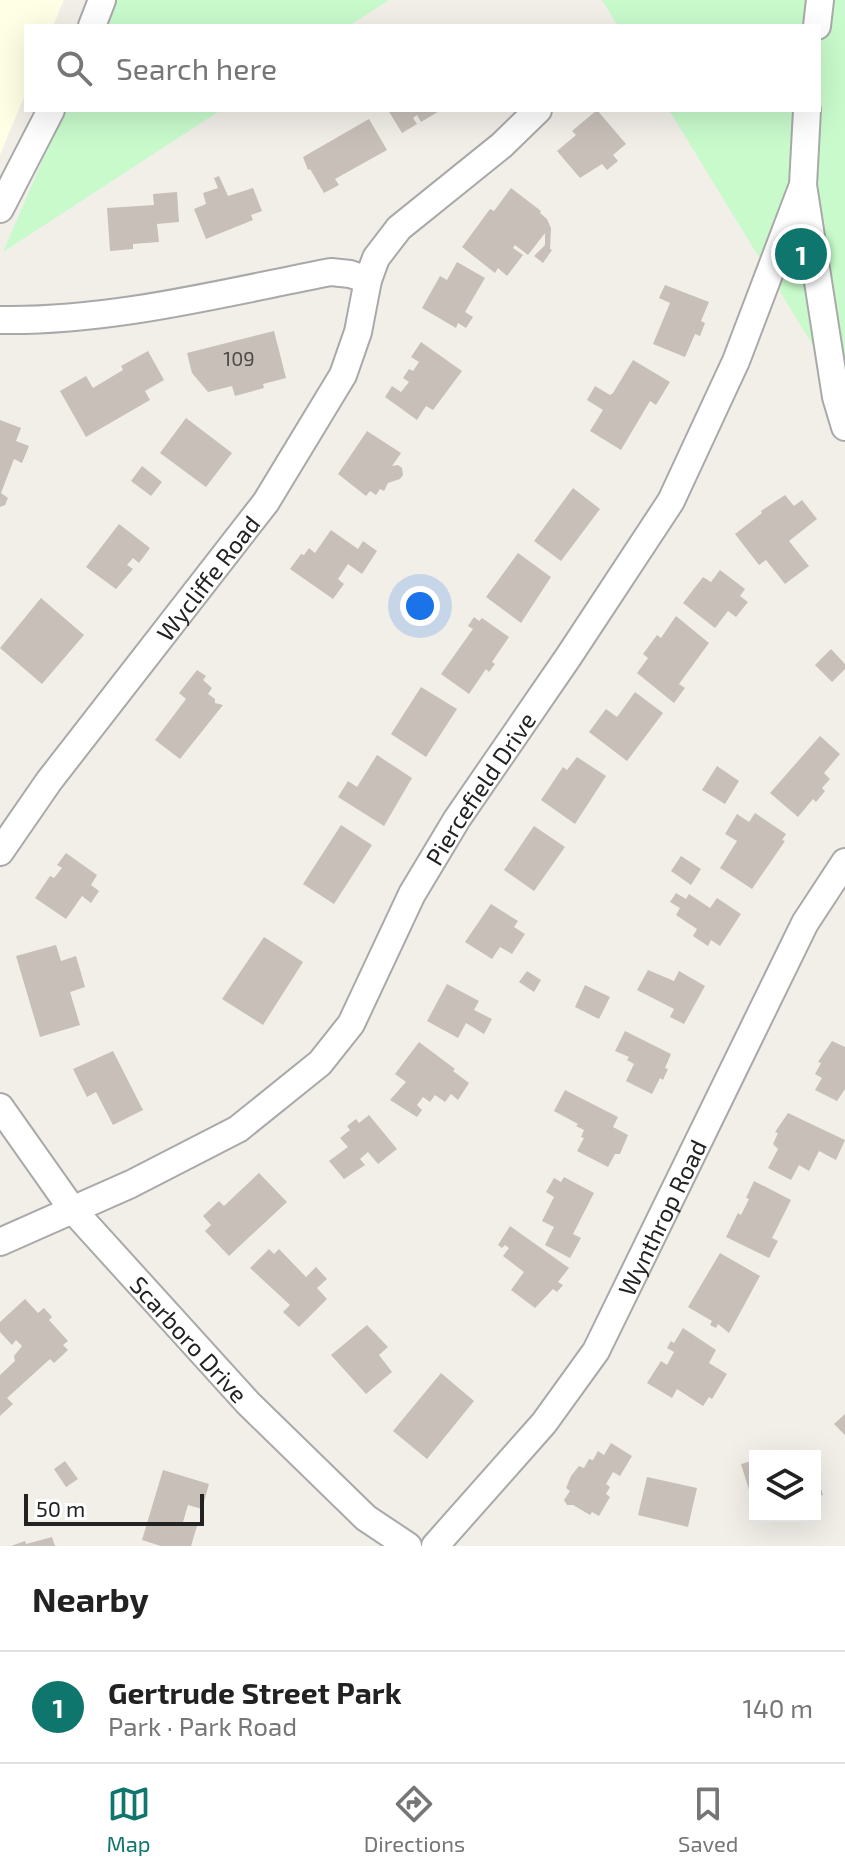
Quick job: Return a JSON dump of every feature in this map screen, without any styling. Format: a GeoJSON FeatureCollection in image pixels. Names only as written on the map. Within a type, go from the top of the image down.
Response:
{"type":"FeatureCollection","features":[{"type":"Feature","properties":{"kind":"street"},"geometry":{"type":"LineString","coordinates":[[93,24],[102,0]]}},
{"type":"Feature","properties":{"kind":"street"},"geometry":{"type":"LineString","coordinates":[[817,24],[820,0]]}},
{"type":"Feature","properties":{"kind":"street"},"geometry":{"type":"LineString","coordinates":[[0,209],[50,112]]}},
{"type":"Feature","properties":{"kind":"street","name":"Wycliffe Road"},"geometry":{"type":"LineString","coordinates":[[0,852],[49,781],[266,502],[343,375],[358,332],[368,280],[376,258],[399,228],[502,145],[536,112]]}},
{"type":"Feature","properties":{"kind":"street"},"geometry":{"type":"LineString","coordinates":[[807,112],[803,185],[833,383],[845,427]]}},
{"type":"Feature","properties":{"kind":"street","name":"Piercefield Drive"},"geometry":{"type":"LineString","coordinates":[[0,1242],[131,1184],[238,1129],[320,1063],[351,1024],[412,894],[457,819],[671,501],[736,361],[803,185]]}},
{"type":"Feature","properties":{"kind":"street"},"geometry":{"type":"LineString","coordinates":[[0,320],[50,321],[144,308],[331,272],[368,280]]}},
{"type":"Feature","properties":{"kind":"street","name":"Wynthrop Road"},"geometry":{"type":"LineString","coordinates":[[435,1546],[544,1423],[596,1351],[805,923],[845,862]]}},
{"type":"Feature","properties":{"kind":"street","name":"Scarboro Drive"},"geometry":{"type":"LineString","coordinates":[[0,1107],[72,1209],[248,1403],[366,1518],[408,1546]]}},
{"type":"Feature","properties":{"kind":"shaded area"},"geometry":{"type":"Polygon","coordinates":[[[0,0],[64,0],[54,24],[24,24],[24,97],[0,155],[0,0]]]}},
{"type":"Feature","properties":{"kind":"green space"},"geometry":{"type":"Polygon","coordinates":[[[111,0],[389,0],[352,24],[101,24],[111,0]]]}},
{"type":"Feature","properties":{"kind":"green space"},"geometry":{"type":"Polygon","coordinates":[[[602,0],[845,0],[845,398],[670,112],[821,112],[821,24],[617,24],[602,0]]]}},
{"type":"Feature","properties":{"kind":"green space"},"geometry":{"type":"Polygon","coordinates":[[[63,112],[218,112],[3,252],[63,112]]]}},
{"type":"Feature","properties":{"kind":"building"},"geometry":{"type":"Polygon","coordinates":[[[389,112],[438,112],[421,122],[417,115],[413,118],[417,124],[402,133],[389,112]]]}},
{"type":"Feature","properties":{"kind":"building"},"geometry":{"type":"Polygon","coordinates":[[[599,112],[626,144],[613,155],[618,161],[607,170],[602,164],[580,178],[557,151],[576,135],[572,131],[599,112]]]}},
{"type":"Feature","properties":{"kind":"building"},"geometry":{"type":"Polygon","coordinates":[[[369,119],[387,150],[335,179],[339,185],[324,193],[303,157],[369,119]]]}},
{"type":"Feature","properties":{"kind":"building"},"geometry":{"type":"Polygon","coordinates":[[[219,176],[228,196],[253,188],[262,211],[251,215],[253,220],[206,239],[194,209],[206,204],[203,193],[218,188],[214,178],[219,176]]]}},
{"type":"Feature","properties":{"kind":"building"},"geometry":{"type":"Polygon","coordinates":[[[511,188],[547,219],[551,228],[552,250],[543,263],[534,256],[545,245],[545,233],[528,255],[515,245],[513,248],[523,255],[507,276],[498,268],[495,273],[462,247],[490,209],[494,211],[511,188]]]}},
{"type":"Feature","properties":{"kind":"building"},"geometry":{"type":"Polygon","coordinates":[[[177,192],[179,222],[157,224],[159,242],[133,244],[133,249],[110,251],[107,208],[154,205],[153,194],[177,192]]]}},
{"type":"Feature","properties":{"kind":"building"},"geometry":{"type":"Polygon","coordinates":[[[457,262],[485,278],[465,312],[473,317],[466,328],[458,323],[456,328],[422,308],[440,276],[447,280],[457,262]]]}},
{"type":"Feature","properties":{"kind":"building"},"geometry":{"type":"Polygon","coordinates":[[[665,285],[709,302],[701,321],[705,323],[700,336],[695,334],[685,357],[653,344],[670,303],[659,298],[665,285]]]}},
{"type":"Feature","properties":{"kind":"building"},"geometry":{"type":"Polygon","coordinates":[[[274,331],[286,378],[235,396],[232,386],[208,392],[192,373],[187,353],[274,331]]]}},
{"type":"Feature","properties":{"kind":"building"},"geometry":{"type":"Polygon","coordinates":[[[421,342],[462,371],[433,410],[426,406],[417,420],[385,397],[392,386],[401,392],[409,382],[403,378],[419,362],[411,357],[421,342]]]}},
{"type":"Feature","properties":{"kind":"building"},"geometry":{"type":"Polygon","coordinates":[[[148,351],[164,380],[145,391],[150,400],[86,437],[60,391],[86,376],[93,388],[123,370],[121,366],[148,351]]]}},
{"type":"Feature","properties":{"kind":"building"},"geometry":{"type":"Polygon","coordinates":[[[633,360],[670,382],[656,405],[650,401],[621,450],[590,431],[603,410],[587,400],[595,386],[610,395],[613,393],[633,360]]]}},
{"type":"Feature","properties":{"kind":"building"},"geometry":{"type":"Polygon","coordinates":[[[186,418],[232,453],[206,487],[160,453],[186,418]]]}},
{"type":"Feature","properties":{"kind":"building"},"geometry":{"type":"Polygon","coordinates":[[[0,420],[21,428],[16,441],[29,446],[22,463],[14,459],[1,493],[8,498],[5,505],[0,507],[0,420]]]}},
{"type":"Feature","properties":{"kind":"building"},"geometry":{"type":"Polygon","coordinates":[[[367,431],[401,453],[392,466],[402,468],[403,475],[388,483],[384,491],[380,489],[376,495],[370,491],[366,496],[338,474],[367,431]]]}},
{"type":"Feature","properties":{"kind":"building"},"geometry":{"type":"Polygon","coordinates":[[[142,466],[162,482],[151,496],[131,481],[142,466]]]}},
{"type":"Feature","properties":{"kind":"building"},"geometry":{"type":"Polygon","coordinates":[[[573,488],[600,509],[561,561],[534,541],[573,488]]]}},
{"type":"Feature","properties":{"kind":"building"},"geometry":{"type":"Polygon","coordinates":[[[785,495],[794,506],[802,500],[817,519],[789,541],[809,566],[785,584],[766,560],[759,565],[735,534],[785,495]]]}},
{"type":"Feature","properties":{"kind":"building"},"geometry":{"type":"Polygon","coordinates":[[[119,524],[150,548],[139,563],[133,558],[127,565],[133,569],[116,589],[86,567],[119,524]]]}},
{"type":"Feature","properties":{"kind":"building"},"geometry":{"type":"Polygon","coordinates":[[[331,530],[358,549],[363,541],[377,551],[362,574],[348,564],[338,579],[344,584],[333,599],[290,569],[309,548],[315,553],[331,530]]]}},
{"type":"Feature","properties":{"kind":"building"},"geometry":{"type":"Polygon","coordinates":[[[518,553],[551,577],[521,623],[486,597],[518,553]]]}},
{"type":"Feature","properties":{"kind":"building"},"geometry":{"type":"Polygon","coordinates":[[[720,570],[745,589],[740,596],[748,602],[736,617],[728,611],[715,628],[683,603],[703,577],[711,582],[720,570]]]}},
{"type":"Feature","properties":{"kind":"building"},"geometry":{"type":"Polygon","coordinates":[[[41,598],[84,635],[42,684],[0,648],[41,598]]]}},
{"type":"Feature","properties":{"kind":"building"},"geometry":{"type":"Polygon","coordinates":[[[676,616],[709,643],[679,684],[685,688],[674,703],[637,673],[648,658],[643,654],[657,635],[661,638],[676,616]]]}},
{"type":"Feature","properties":{"kind":"building"},"geometry":{"type":"Polygon","coordinates":[[[474,617],[479,621],[482,618],[509,637],[492,662],[495,664],[489,672],[486,669],[469,694],[441,674],[473,629],[468,626],[474,617]]]}},
{"type":"Feature","properties":{"kind":"building"},"geometry":{"type":"Polygon","coordinates":[[[831,649],[845,664],[845,669],[832,682],[815,665],[831,649]]]}},
{"type":"Feature","properties":{"kind":"building"},"geometry":{"type":"Polygon","coordinates":[[[197,670],[206,676],[203,680],[212,688],[208,694],[215,699],[215,703],[223,705],[180,759],[155,740],[186,699],[179,693],[197,670]]]}},
{"type":"Feature","properties":{"kind":"building"},"geometry":{"type":"Polygon","coordinates":[[[421,687],[457,709],[426,757],[391,734],[421,687]]]}},
{"type":"Feature","properties":{"kind":"building"},"geometry":{"type":"Polygon","coordinates":[[[635,692],[663,713],[627,761],[589,732],[606,709],[617,717],[635,692]]]}},
{"type":"Feature","properties":{"kind":"building"},"geometry":{"type":"Polygon","coordinates":[[[820,736],[840,754],[824,773],[830,779],[822,788],[825,791],[816,802],[813,799],[798,817],[770,793],[820,736]]]}},
{"type":"Feature","properties":{"kind":"building"},"geometry":{"type":"Polygon","coordinates":[[[377,755],[412,778],[384,826],[338,797],[348,781],[357,787],[377,755]]]}},
{"type":"Feature","properties":{"kind":"building"},"geometry":{"type":"Polygon","coordinates":[[[577,757],[606,776],[575,824],[541,800],[563,767],[567,770],[577,757]]]}},
{"type":"Feature","properties":{"kind":"building"},"geometry":{"type":"Polygon","coordinates":[[[717,766],[739,781],[725,804],[702,790],[717,766]]]}},
{"type":"Feature","properties":{"kind":"building"},"geometry":{"type":"Polygon","coordinates":[[[755,813],[786,834],[782,840],[785,841],[752,889],[720,868],[737,841],[725,834],[737,814],[749,822],[755,813]]]}},
{"type":"Feature","properties":{"kind":"building"},"geometry":{"type":"Polygon","coordinates":[[[341,825],[372,845],[334,904],[303,884],[341,825]]]}},
{"type":"Feature","properties":{"kind":"building"},"geometry":{"type":"Polygon","coordinates":[[[534,826],[565,847],[534,891],[504,870],[534,826]]]}},
{"type":"Feature","properties":{"kind":"building"},"geometry":{"type":"Polygon","coordinates":[[[66,853],[97,875],[91,885],[99,891],[91,903],[82,896],[66,919],[35,898],[50,876],[54,878],[62,868],[57,865],[66,853]]]}},
{"type":"Feature","properties":{"kind":"building"},"geometry":{"type":"Polygon","coordinates":[[[681,856],[701,869],[691,885],[671,871],[681,856]]]}},
{"type":"Feature","properties":{"kind":"building"},"geometry":{"type":"Polygon","coordinates":[[[676,893],[686,899],[689,894],[710,908],[717,898],[741,914],[720,946],[711,940],[708,946],[693,936],[697,929],[676,915],[680,908],[670,902],[676,893]]]}},
{"type":"Feature","properties":{"kind":"building"},"geometry":{"type":"Polygon","coordinates":[[[491,904],[518,921],[514,927],[525,934],[512,954],[500,947],[492,959],[465,942],[491,904]]]}},
{"type":"Feature","properties":{"kind":"building"},"geometry":{"type":"Polygon","coordinates":[[[264,937],[303,962],[263,1025],[222,999],[264,937]]]}},
{"type":"Feature","properties":{"kind":"building"},"geometry":{"type":"Polygon","coordinates":[[[56,945],[61,961],[76,956],[85,987],[70,992],[80,1025],[40,1037],[16,956],[56,945]]]}},
{"type":"Feature","properties":{"kind":"building"},"geometry":{"type":"Polygon","coordinates":[[[648,970],[674,981],[679,971],[705,986],[684,1024],[670,1017],[674,1009],[637,990],[648,970]]]}},
{"type":"Feature","properties":{"kind":"building"},"geometry":{"type":"Polygon","coordinates":[[[527,971],[541,980],[534,992],[519,982],[527,971]]]}},
{"type":"Feature","properties":{"kind":"building"},"geometry":{"type":"Polygon","coordinates":[[[447,984],[479,1001],[474,1010],[492,1019],[484,1034],[466,1023],[458,1038],[427,1021],[447,984]]]}},
{"type":"Feature","properties":{"kind":"building"},"geometry":{"type":"Polygon","coordinates":[[[585,985],[610,997],[599,1019],[575,1007],[585,985]]]}},
{"type":"Feature","properties":{"kind":"building"},"geometry":{"type":"Polygon","coordinates":[[[625,1031],[671,1054],[663,1080],[660,1078],[652,1094],[626,1081],[634,1064],[627,1060],[629,1057],[615,1051],[625,1031]]]}},
{"type":"Feature","properties":{"kind":"building"},"geometry":{"type":"Polygon","coordinates":[[[832,1041],[845,1047],[845,1089],[837,1101],[815,1090],[822,1078],[815,1074],[821,1063],[818,1062],[832,1041]]]}},
{"type":"Feature","properties":{"kind":"building"},"geometry":{"type":"Polygon","coordinates":[[[419,1042],[469,1083],[458,1100],[451,1094],[445,1102],[435,1095],[430,1102],[423,1097],[417,1105],[422,1110],[417,1117],[390,1100],[406,1082],[395,1074],[419,1042]]]}},
{"type":"Feature","properties":{"kind":"building"},"geometry":{"type":"Polygon","coordinates":[[[113,1051],[143,1110],[113,1125],[96,1092],[87,1097],[73,1069],[113,1051]]]}},
{"type":"Feature","properties":{"kind":"building"},"geometry":{"type":"Polygon","coordinates":[[[565,1090],[618,1117],[613,1127],[628,1135],[620,1154],[615,1154],[608,1167],[577,1151],[584,1138],[581,1137],[584,1130],[554,1111],[565,1090]]]}},
{"type":"Feature","properties":{"kind":"building"},"geometry":{"type":"Polygon","coordinates":[[[788,1113],[845,1140],[836,1160],[819,1151],[809,1171],[799,1165],[791,1180],[768,1168],[778,1149],[773,1144],[778,1133],[775,1132],[788,1113]]]}},
{"type":"Feature","properties":{"kind":"building"},"geometry":{"type":"Polygon","coordinates":[[[369,1115],[397,1149],[378,1164],[368,1152],[360,1159],[365,1165],[344,1179],[329,1161],[348,1147],[340,1138],[350,1130],[347,1126],[356,1119],[359,1123],[369,1115]]]}},
{"type":"Feature","properties":{"kind":"building"},"geometry":{"type":"Polygon","coordinates":[[[259,1173],[287,1202],[229,1256],[205,1231],[211,1225],[203,1216],[219,1201],[224,1206],[259,1173]]]}},
{"type":"Feature","properties":{"kind":"building"},"geometry":{"type":"Polygon","coordinates":[[[564,1177],[594,1193],[573,1234],[581,1238],[570,1258],[545,1245],[554,1227],[542,1221],[554,1197],[546,1192],[554,1178],[561,1182],[564,1177]]]}},
{"type":"Feature","properties":{"kind":"building"},"geometry":{"type":"Polygon","coordinates":[[[754,1181],[791,1200],[772,1238],[778,1241],[769,1258],[726,1237],[749,1199],[746,1198],[754,1181]]]}},
{"type":"Feature","properties":{"kind":"building"},"geometry":{"type":"Polygon","coordinates":[[[510,1226],[569,1268],[558,1282],[563,1285],[557,1292],[553,1289],[535,1308],[511,1290],[524,1272],[503,1256],[509,1248],[498,1245],[510,1226]]]}},
{"type":"Feature","properties":{"kind":"building"},"geometry":{"type":"Polygon","coordinates":[[[269,1249],[274,1254],[279,1249],[306,1277],[316,1267],[327,1279],[317,1288],[327,1299],[299,1327],[283,1312],[290,1305],[250,1268],[269,1249]]]}},
{"type":"Feature","properties":{"kind":"building"},"geometry":{"type":"Polygon","coordinates":[[[720,1253],[760,1276],[729,1333],[718,1324],[716,1328],[710,1325],[712,1321],[688,1307],[720,1253]]]}},
{"type":"Feature","properties":{"kind":"building"},"geometry":{"type":"Polygon","coordinates":[[[25,1299],[38,1313],[44,1308],[52,1317],[49,1320],[68,1341],[63,1345],[68,1350],[54,1363],[50,1359],[7,1398],[13,1404],[0,1416],[0,1375],[15,1361],[14,1356],[22,1346],[16,1340],[12,1345],[0,1332],[0,1322],[25,1299]]]}},
{"type":"Feature","properties":{"kind":"building"},"geometry":{"type":"Polygon","coordinates":[[[367,1325],[388,1347],[379,1355],[392,1372],[366,1394],[331,1355],[367,1325]]]}},
{"type":"Feature","properties":{"kind":"building"},"geometry":{"type":"Polygon","coordinates":[[[683,1328],[716,1350],[709,1363],[727,1374],[712,1399],[709,1397],[703,1406],[677,1389],[672,1398],[647,1383],[661,1361],[667,1365],[674,1352],[667,1348],[683,1328]]]}},
{"type":"Feature","properties":{"kind":"building"},"geometry":{"type":"Polygon","coordinates":[[[441,1373],[474,1401],[427,1459],[393,1431],[441,1373]]]}},
{"type":"Feature","properties":{"kind":"building"},"geometry":{"type":"Polygon","coordinates":[[[845,1414],[845,1435],[834,1424],[845,1414]]]}},
{"type":"Feature","properties":{"kind":"building"},"geometry":{"type":"Polygon","coordinates":[[[611,1443],[632,1456],[620,1476],[613,1472],[606,1484],[610,1487],[606,1494],[610,1497],[599,1516],[567,1505],[564,1500],[570,1491],[566,1488],[571,1476],[579,1466],[584,1468],[589,1459],[593,1460],[598,1451],[604,1455],[611,1443]]]}},
{"type":"Feature","properties":{"kind":"building"},"geometry":{"type":"Polygon","coordinates":[[[65,1461],[78,1479],[66,1487],[54,1469],[65,1461]]]}},
{"type":"Feature","properties":{"kind":"building"},"geometry":{"type":"Polygon","coordinates":[[[749,1462],[749,1490],[741,1464],[749,1462]]]}},
{"type":"Feature","properties":{"kind":"building"},"geometry":{"type":"Polygon","coordinates":[[[163,1470],[209,1484],[202,1509],[188,1505],[183,1522],[197,1526],[191,1546],[161,1546],[142,1540],[163,1470]]]}},
{"type":"Feature","properties":{"kind":"building"},"geometry":{"type":"Polygon","coordinates":[[[647,1477],[697,1488],[688,1527],[638,1515],[647,1477]]]}},
{"type":"Feature","properties":{"kind":"building"},"geometry":{"type":"Polygon","coordinates":[[[52,1537],[55,1546],[11,1546],[25,1541],[26,1544],[52,1537]]]}},
{"type":"Feature","properties":{"kind":"place","name":"Gertrude Street Park"},"geometry":{"type":"Point","coordinates":[801,254]}}]}
